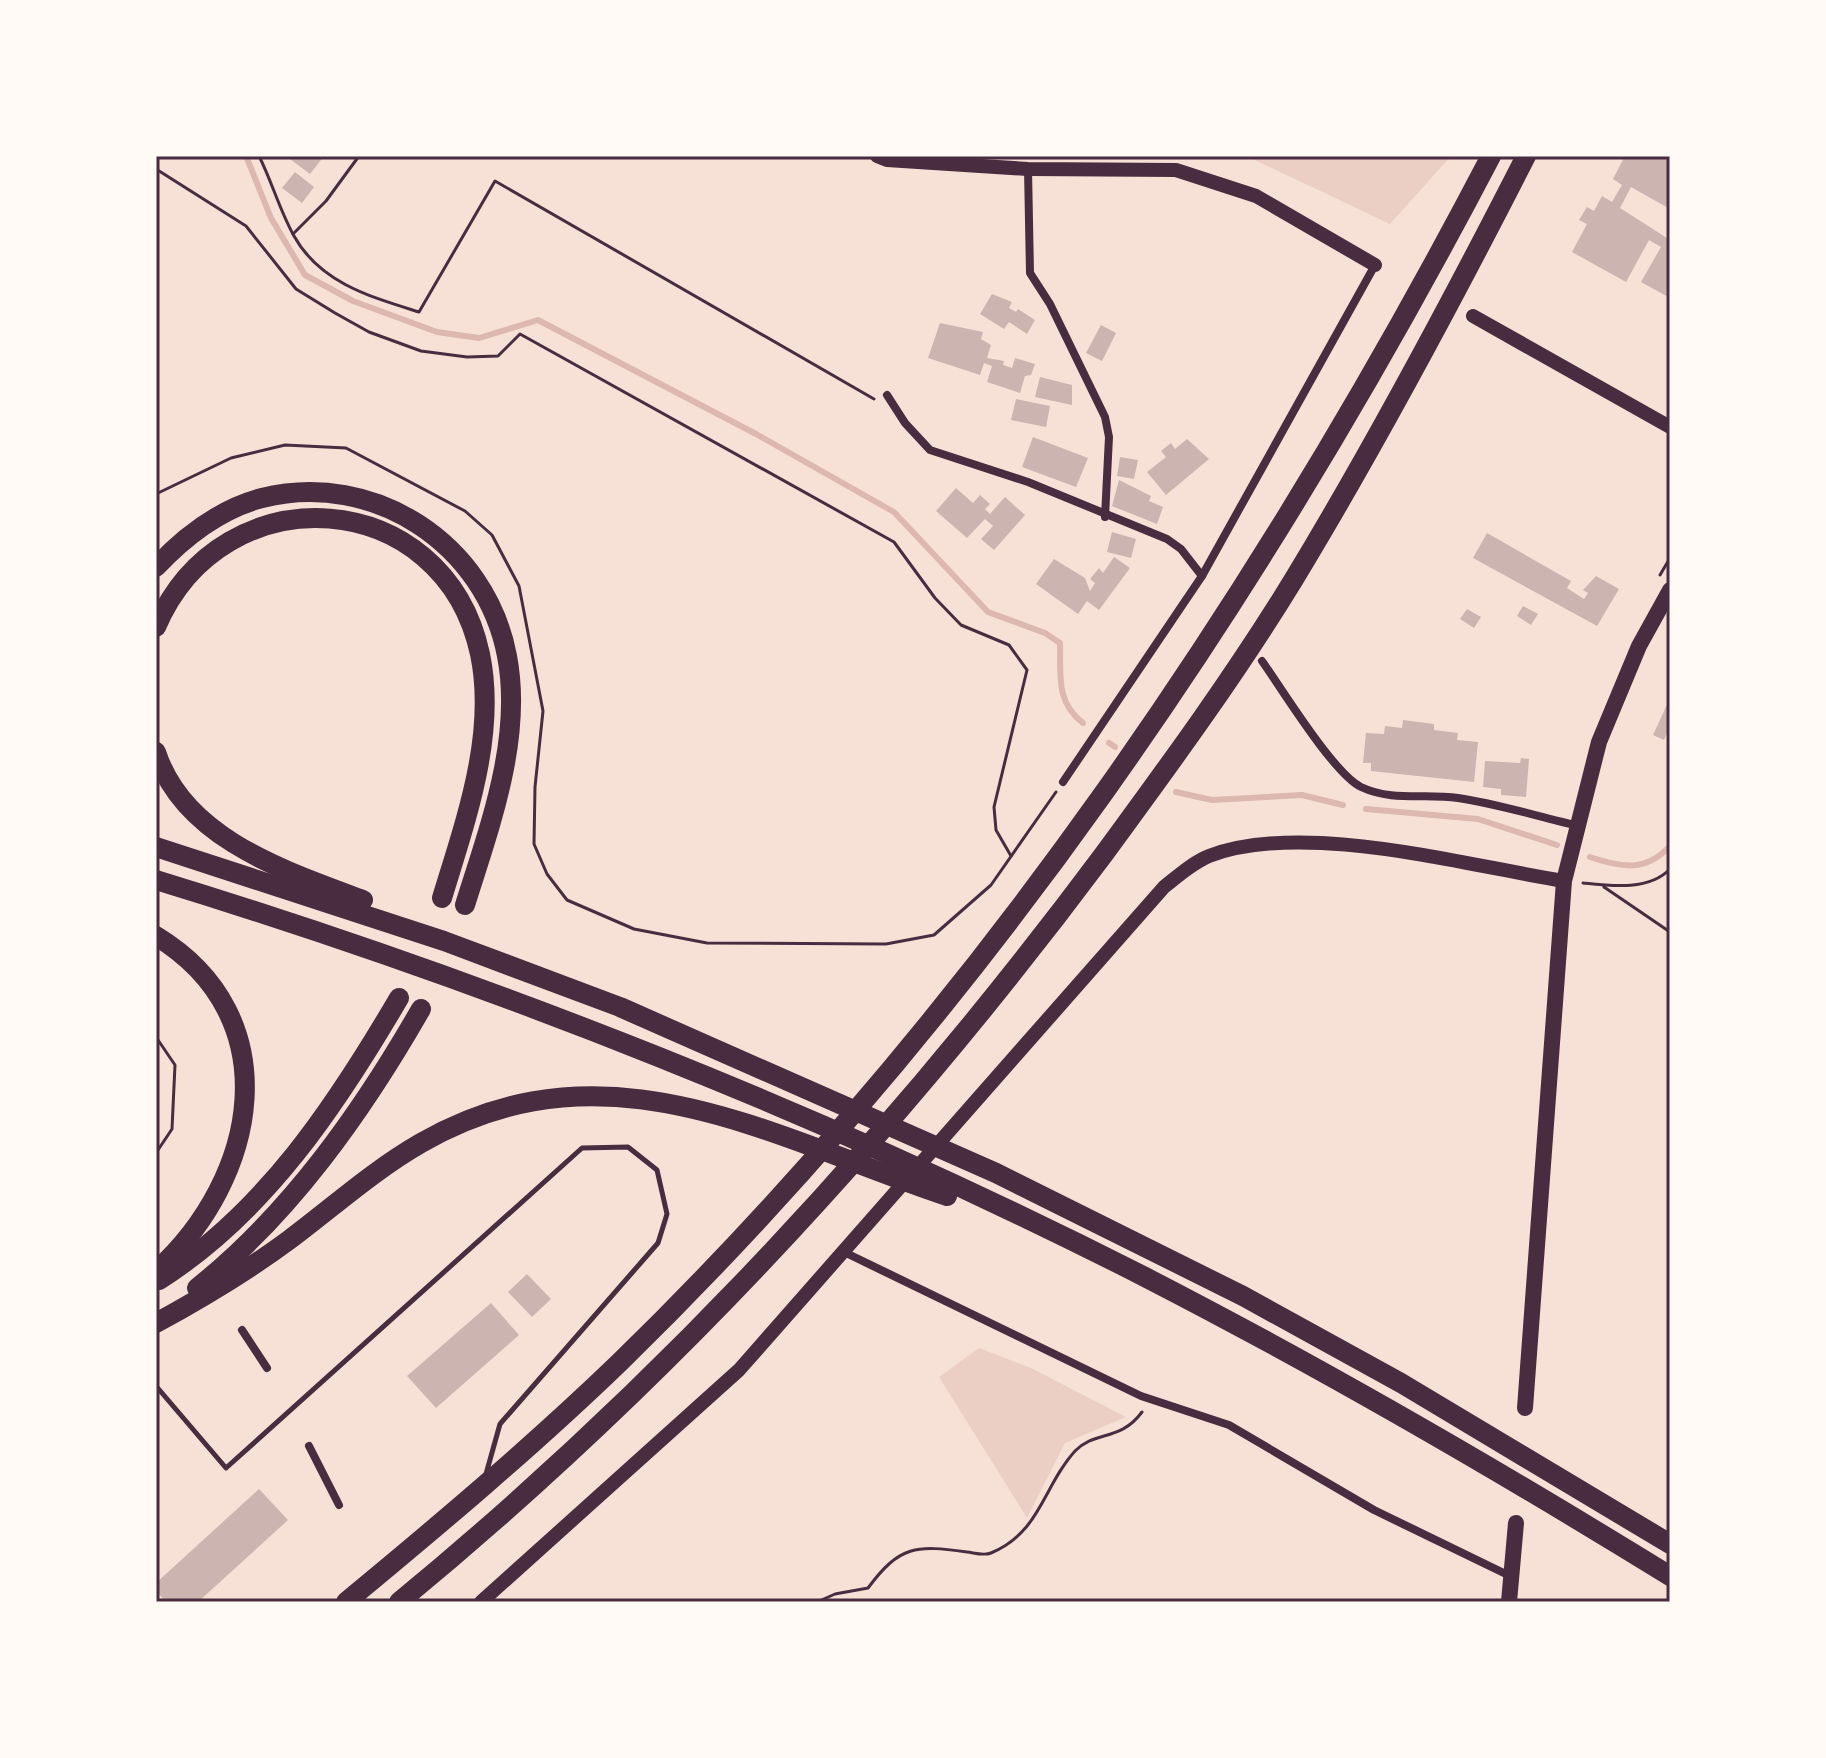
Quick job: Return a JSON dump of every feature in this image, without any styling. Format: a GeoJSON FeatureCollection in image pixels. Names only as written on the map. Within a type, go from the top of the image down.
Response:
{"type":"FeatureCollection","features":[{"type":"Feature","properties":{"kind":"highway"},"geometry":{"type":"LineString","coordinates":[[344,1602],[483,1486],[619,1363],[758,1219],[910,1047],[1017,914],[1101,801],[1259,561],[1348,415],[1491,156]]}},
{"type":"Feature","properties":{"kind":"highway"},"geometry":{"type":"LineString","coordinates":[[399,1602],[640,1387],[754,1271],[869,1145],[1048,929],[1221,691],[1294,580],[1526,156]]}},
{"type":"Feature","properties":{"kind":"highway"},"geometry":{"type":"LineString","coordinates":[[156,567],[196,530],[231,510],[262,498],[296,493],[353,497],[387,507],[431,530],[461,560],[483,590],[499,624],[508,658],[511,700],[498,792],[465,905]]}},
{"type":"Feature","properties":{"kind":"highway"},"geometry":{"type":"LineString","coordinates":[[156,627],[168,599],[189,570],[216,548],[249,530],[284,520],[318,517],[354,522],[393,536],[425,557],[451,587],[470,620],[480,655],[485,695],[482,740],[472,790],[442,898]]}},
{"type":"Feature","properties":{"kind":"highway"},"geometry":{"type":"LineString","coordinates":[[156,752],[180,796],[205,822],[276,866],[589,986],[672,1021],[794,1082]]}},
{"type":"Feature","properties":{"kind":"highway"},"geometry":{"type":"LineString","coordinates":[[156,847],[459,947],[620,1007],[996,1173],[1243,1296],[1465,1421],[1670,1544]]}},
{"type":"Feature","properties":{"kind":"highway"},"geometry":{"type":"LineString","coordinates":[[156,880],[432,970],[781,1108],[1046,1229],[1141,1275],[1389,1408],[1670,1576]]}},
{"type":"Feature","properties":{"kind":"highway"},"geometry":{"type":"LineString","coordinates":[[156,936],[175,948],[203,974],[223,1003],[236,1029],[245,1062],[247,1097],[242,1129],[214,1196],[190,1234],[156,1271]]}},
{"type":"Feature","properties":{"kind":"highway"},"geometry":{"type":"LineString","coordinates":[[156,1282],[239,1217],[276,1176],[341,1092],[399,998]]}},
{"type":"Feature","properties":{"kind":"highway"},"geometry":{"type":"LineString","coordinates":[[156,1322],[215,1274],[288,1199],[358,1112],[421,1009]]}},
{"type":"Feature","properties":{"kind":"highway"},"geometry":{"type":"LineString","coordinates":[[156,1322],[241,1274],[421,1143],[504,1107],[551,1097],[646,1100],[704,1109],[1046,1229]]}},
{"type":"Feature","properties":{"kind":"main road"},"geometry":{"type":"LineString","coordinates":[[1525,1408],[1564,881],[1599,742],[1639,646],[1670,590]]}},
{"type":"Feature","properties":{"kind":"main road"},"geometry":{"type":"LineString","coordinates":[[1509,1602],[1516,1523]]}},
{"type":"Feature","properties":{"kind":"street"},"geometry":{"type":"LineString","coordinates":[[877,156],[887,160],[1028,169],[1176,170],[1256,196],[1375,265],[1202,576],[1063,782]]}},
{"type":"Feature","properties":{"kind":"street"},"geometry":{"type":"LineString","coordinates":[[1028,169],[1030,273],[1050,304],[1105,417],[1109,437],[1105,517]]}},
{"type":"Feature","properties":{"kind":"street"},"geometry":{"type":"LineString","coordinates":[[1473,316],[1670,427]]}},
{"type":"Feature","properties":{"kind":"street"},"geometry":{"type":"LineString","coordinates":[[887,395],[905,423],[930,450],[1091,506],[1105,517],[1167,539],[1181,549],[1202,576]]}},
{"type":"Feature","properties":{"kind":"street"},"geometry":{"type":"LineString","coordinates":[[1262,661],[1337,765],[1359,786],[1398,797],[1454,797],[1579,827]]}},
{"type":"Feature","properties":{"kind":"street"},"geometry":{"type":"LineString","coordinates":[[481,1602],[739,1370],[1164,887],[1205,857],[1260,843],[1300,843],[1372,849],[1564,881]]}},
{"type":"Feature","properties":{"kind":"street"},"geometry":{"type":"LineString","coordinates":[[844,1252],[1151,1399],[1229,1425],[1374,1510],[1511,1577]]}},
{"type":"Feature","properties":{"kind":"street"},"geometry":{"type":"LineString","coordinates":[[242,1330],[267,1368]]}},
{"type":"Feature","properties":{"kind":"street"},"geometry":{"type":"LineString","coordinates":[[309,1446],[339,1505]]}},
{"type":"Feature","properties":{"kind":"lane"},"geometry":{"type":"LineString","coordinates":[[156,1386],[226,1468],[582,1148],[628,1147],[657,1170],[667,1214],[658,1243],[500,1424],[483,1486]]}},
{"type":"Feature","properties":{"kind":"path"},"geometry":{"type":"LineString","coordinates":[[259,156],[293,234],[318,267],[347,287],[419,312],[495,181],[870,400],[887,395]]}},
{"type":"Feature","properties":{"kind":"path"},"geometry":{"type":"LineString","coordinates":[[293,234],[326,201],[359,156]]}},
{"type":"Feature","properties":{"kind":"path"},"geometry":{"type":"LineString","coordinates":[[156,169],[246,226],[296,289],[369,332],[421,351],[467,357],[498,356],[520,334],[894,542],[935,598],[961,625],[1009,645],[1027,670],[994,807],[996,830],[1011,856]]}},
{"type":"Feature","properties":{"kind":"path"},"geometry":{"type":"LineString","coordinates":[[156,494],[231,458],[285,445],[346,448],[465,511],[492,535],[519,586],[543,711],[535,787],[534,844],[547,874],[567,900],[634,929],[707,943],[886,944],[934,935],[991,885],[1063,782]]}},
{"type":"Feature","properties":{"kind":"path"},"geometry":{"type":"LineString","coordinates":[[1564,881],[1601,885],[1660,880],[1670,869]]}},
{"type":"Feature","properties":{"kind":"path"},"geometry":{"type":"LineString","coordinates":[[1601,885],[1670,932]]}},
{"type":"Feature","properties":{"kind":"path"},"geometry":{"type":"LineString","coordinates":[[156,1037],[175,1065],[172,1129],[156,1153]]}},
{"type":"Feature","properties":{"kind":"path"},"geometry":{"type":"LineString","coordinates":[[817,1602],[835,1594],[868,1588],[888,1562],[927,1545],[988,1555],[1011,1542],[1037,1516],[1057,1476],[1077,1449],[1130,1428],[1151,1399]]}},
{"type":"Feature","properties":{"kind":"shaded area"},"geometry":{"type":"Polygon","coordinates":[[[1246,156],[1451,156],[1390,224],[1246,156]]]}},
{"type":"Feature","properties":{"kind":"shaded area"},"geometry":{"type":"Polygon","coordinates":[[[979,1348],[1031,1368],[1126,1417],[1065,1443],[1027,1518],[939,1377],[979,1348]]]}},
{"type":"Feature","properties":{"kind":"building"},"geometry":{"type":"Polygon","coordinates":[[[286,156],[324,156],[310,174],[286,156]]]}},
{"type":"Feature","properties":{"kind":"building"},"geometry":{"type":"Polygon","coordinates":[[[1625,156],[1670,156],[1670,209],[1631,187],[1620,208],[1670,240],[1670,298],[1641,282],[1661,247],[1649,240],[1626,282],[1572,252],[1587,224],[1579,220],[1587,207],[1594,211],[1602,196],[1612,202],[1622,185],[1613,179],[1625,156]]]}},
{"type":"Feature","properties":{"kind":"building"},"geometry":{"type":"Polygon","coordinates":[[[295,172],[314,187],[302,203],[282,188],[295,172]]]}},
{"type":"Feature","properties":{"kind":"building"},"geometry":{"type":"Polygon","coordinates":[[[992,294],[1012,302],[1009,308],[1016,312],[1018,309],[1035,320],[1027,334],[1009,322],[1004,329],[980,314],[992,294]]]}},
{"type":"Feature","properties":{"kind":"building"},"geometry":{"type":"Polygon","coordinates":[[[940,323],[983,332],[981,339],[991,345],[987,358],[1004,361],[1003,365],[1012,368],[1015,358],[1035,364],[1031,375],[1025,376],[1020,393],[987,382],[992,366],[984,363],[980,375],[928,358],[940,323]]]}},
{"type":"Feature","properties":{"kind":"building"},"geometry":{"type":"Polygon","coordinates":[[[1101,325],[1116,333],[1102,361],[1086,353],[1101,325]]]}},
{"type":"Feature","properties":{"kind":"building"},"geometry":{"type":"Polygon","coordinates":[[[1040,377],[1072,385],[1072,405],[1035,397],[1040,377]]]}},
{"type":"Feature","properties":{"kind":"building"},"geometry":{"type":"Polygon","coordinates":[[[1016,399],[1050,406],[1046,427],[1011,420],[1016,399]]]}},
{"type":"Feature","properties":{"kind":"building"},"geometry":{"type":"Polygon","coordinates":[[[1033,437],[1088,458],[1076,487],[1022,467],[1033,437]]]}},
{"type":"Feature","properties":{"kind":"building"},"geometry":{"type":"Polygon","coordinates":[[[1187,439],[1209,459],[1166,495],[1147,472],[1166,457],[1161,451],[1171,443],[1175,449],[1187,439]]]}},
{"type":"Feature","properties":{"kind":"building"},"geometry":{"type":"Polygon","coordinates":[[[1120,457],[1138,460],[1134,479],[1117,476],[1120,457]]]}},
{"type":"Feature","properties":{"kind":"building"},"geometry":{"type":"Polygon","coordinates":[[[1119,480],[1151,496],[1149,501],[1163,507],[1157,524],[1112,506],[1119,480]]]}},
{"type":"Feature","properties":{"kind":"building"},"geometry":{"type":"Polygon","coordinates":[[[956,488],[973,503],[980,495],[990,504],[985,509],[990,514],[1005,497],[1025,515],[994,550],[981,539],[993,526],[985,519],[967,538],[936,511],[956,488]]]}},
{"type":"Feature","properties":{"kind":"building"},"geometry":{"type":"Polygon","coordinates":[[[1112,532],[1136,539],[1131,558],[1107,552],[1112,532]]]}},
{"type":"Feature","properties":{"kind":"building"},"geometry":{"type":"Polygon","coordinates":[[[1487,533],[1571,581],[1567,588],[1584,599],[1588,593],[1583,590],[1596,576],[1619,589],[1597,626],[1473,558],[1487,533]]]}},
{"type":"Feature","properties":{"kind":"building"},"geometry":{"type":"Polygon","coordinates":[[[1114,557],[1130,568],[1099,610],[1087,601],[1078,614],[1036,584],[1054,559],[1085,578],[1090,591],[1095,583],[1090,579],[1099,568],[1103,573],[1114,557]]]}},
{"type":"Feature","properties":{"kind":"building"},"geometry":{"type":"Polygon","coordinates":[[[1523,606],[1538,614],[1531,625],[1517,616],[1523,606]]]}},
{"type":"Feature","properties":{"kind":"building"},"geometry":{"type":"Polygon","coordinates":[[[1467,609],[1481,617],[1474,628],[1460,619],[1467,609]]]}},
{"type":"Feature","properties":{"kind":"building"},"geometry":{"type":"Polygon","coordinates":[[[1670,698],[1670,727],[1664,740],[1653,735],[1670,698]]]}},
{"type":"Feature","properties":{"kind":"building"},"geometry":{"type":"Polygon","coordinates":[[[1403,720],[1434,724],[1434,730],[1458,733],[1457,740],[1478,742],[1474,782],[1371,771],[1371,763],[1363,763],[1366,733],[1384,734],[1385,726],[1402,728],[1403,720]]]}},
{"type":"Feature","properties":{"kind":"building"},"geometry":{"type":"Polygon","coordinates":[[[1521,758],[1529,759],[1526,797],[1501,795],[1501,789],[1483,787],[1485,761],[1520,763],[1521,758]]]}},
{"type":"Feature","properties":{"kind":"building"},"geometry":{"type":"Polygon","coordinates":[[[527,1274],[551,1299],[532,1317],[508,1292],[527,1274]]]}},
{"type":"Feature","properties":{"kind":"building"},"geometry":{"type":"Polygon","coordinates":[[[491,1303],[519,1335],[436,1408],[407,1376],[491,1303]]]}},
{"type":"Feature","properties":{"kind":"building"},"geometry":{"type":"Polygon","coordinates":[[[259,1489],[288,1520],[198,1602],[166,1602],[156,1591],[156,1583],[259,1489]]]}},
{"type":"Feature","properties":{"kind":"waterway"},"geometry":{"type":"LineString","coordinates":[[246,156],[271,218],[305,275],[353,301],[437,332],[479,338],[538,320],[756,434],[894,512],[988,612],[1045,633],[1060,643],[1061,686],[1068,706],[1083,723]]}},
{"type":"Feature","properties":{"kind":"waterway"},"geometry":{"type":"LineString","coordinates":[[1109,743],[1115,747]]}},
{"type":"Feature","properties":{"kind":"waterway"},"geometry":{"type":"LineString","coordinates":[[1176,792],[1212,800],[1302,795],[1343,805]]}},
{"type":"Feature","properties":{"kind":"waterway"},"geometry":{"type":"LineString","coordinates":[[1366,809],[1478,819],[1557,845]]}},
{"type":"Feature","properties":{"kind":"waterway"},"geometry":{"type":"LineString","coordinates":[[1590,857],[1613,864],[1643,864],[1670,846]]}}]}
